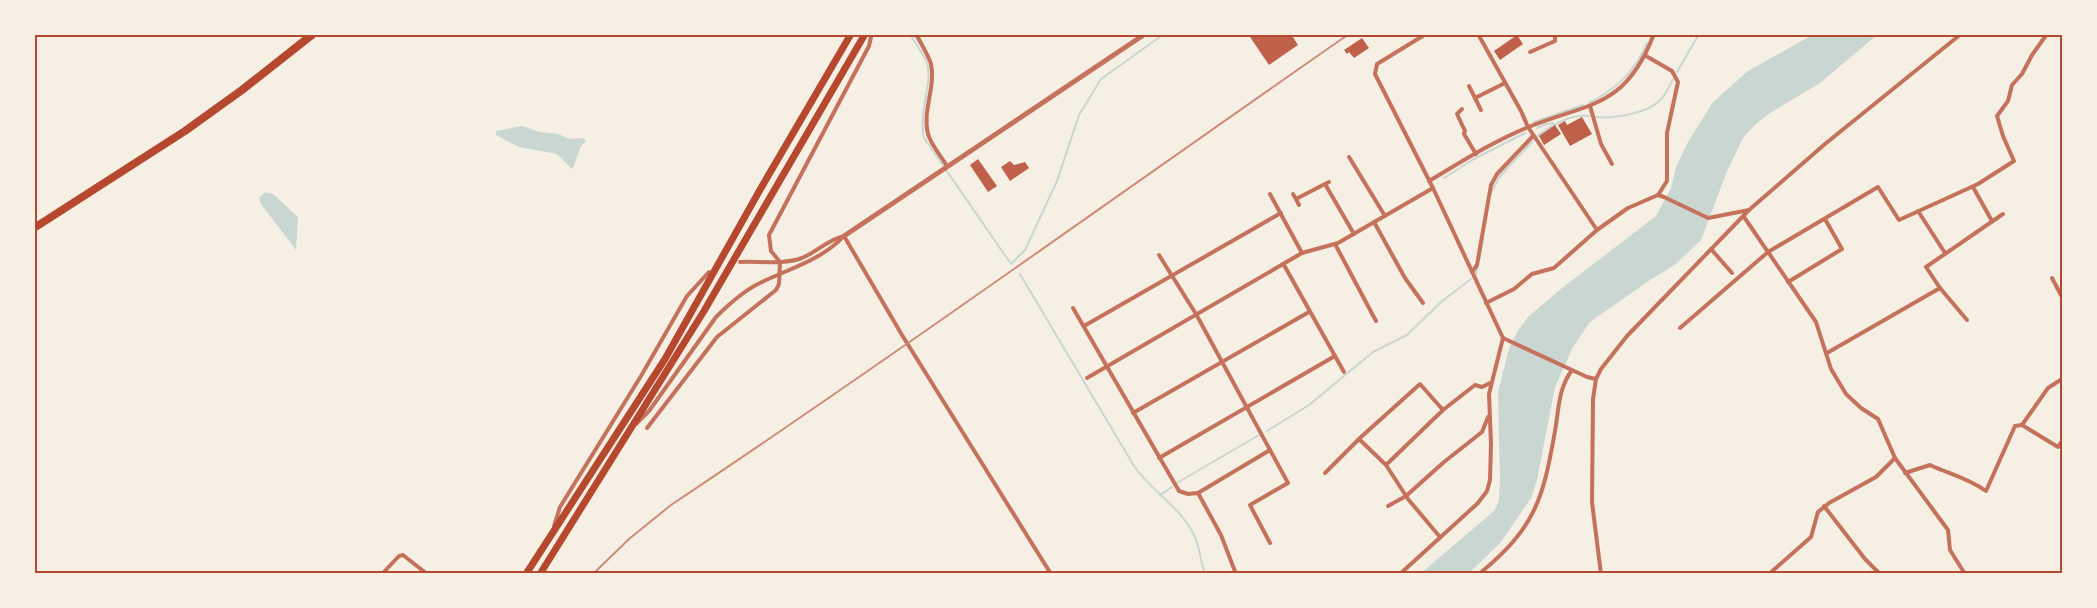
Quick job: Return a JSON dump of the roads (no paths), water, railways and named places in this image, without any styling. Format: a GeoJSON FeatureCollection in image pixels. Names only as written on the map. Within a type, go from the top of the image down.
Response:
{"type":"FeatureCollection","features":[{"type":"Feature","properties":{"kind":"highway"},"geometry":{"type":"LineString","coordinates":[[34,226],[100,184],[201,114],[305,34]]}},
{"type":"Feature","properties":{"kind":"highway"},"geometry":{"type":"LineString","coordinates":[[34,226],[185,131],[313,34]]}},
{"type":"Feature","properties":{"kind":"highway"},"geometry":{"type":"LineString","coordinates":[[526,573],[664,358],[851,34]]}},
{"type":"Feature","properties":{"kind":"highway"},"geometry":{"type":"LineString","coordinates":[[540,573],[704,311],[867,34]]}},
{"type":"Feature","properties":{"kind":"street"},"geometry":{"type":"LineString","coordinates":[[648,428],[717,337],[776,290],[779,284],[780,262],[771,251],[769,244],[773,226],[854,77],[869,46],[871,37],[867,34]]}},
{"type":"Feature","properties":{"kind":"street"},"geometry":{"type":"LineString","coordinates":[[916,34],[930,63],[932,74],[927,132],[947,166]]}},
{"type":"Feature","properties":{"kind":"street"},"geometry":{"type":"LineString","coordinates":[[632,429],[661,396],[716,317],[747,290],[836,246],[844,236],[1145,34]]}},
{"type":"Feature","properties":{"kind":"street"},"geometry":{"type":"LineString","coordinates":[[1426,34],[1377,64],[1375,74],[1433,188],[1503,338],[1587,377],[1596,379]]}},
{"type":"Feature","properties":{"kind":"street"},"geometry":{"type":"LineString","coordinates":[[1479,34],[1528,127],[1597,230]]}},
{"type":"Feature","properties":{"kind":"street"},"geometry":{"type":"LineString","coordinates":[[1530,52],[1555,40],[1555,34]]}},
{"type":"Feature","properties":{"kind":"street"},"geometry":{"type":"LineString","coordinates":[[1429,181],[1498,140],[1590,106],[1614,93],[1629,79],[1646,56],[1653,37],[1645,34]]}},
{"type":"Feature","properties":{"kind":"street"},"geometry":{"type":"LineString","coordinates":[[1601,573],[1592,502],[1593,399],[1596,379],[1601,369],[1627,336],[1749,210],[1825,144],[1961,34]]}},
{"type":"Feature","properties":{"kind":"street"},"geometry":{"type":"LineString","coordinates":[[1680,328],[1768,252],[1878,188],[1899,220],[1972,187],[2014,161],[1997,116],[2008,101],[2012,85],[2022,74],[2047,34]]}},
{"type":"Feature","properties":{"kind":"street"},"geometry":{"type":"LineString","coordinates":[[1486,303],[1514,289],[1532,274],[1554,268],[1597,230],[1628,208],[1658,195],[1667,181],[1667,133],[1678,82],[1672,71],[1646,56]]}},
{"type":"Feature","properties":{"kind":"street"},"geometry":{"type":"LineString","coordinates":[[1475,98],[1506,83]]}},
{"type":"Feature","properties":{"kind":"street"},"geometry":{"type":"LineString","coordinates":[[1469,86],[1481,110]]}},
{"type":"Feature","properties":{"kind":"street"},"geometry":{"type":"LineString","coordinates":[[1590,106],[1601,144],[1612,164]]}},
{"type":"Feature","properties":{"kind":"street"},"geometry":{"type":"LineString","coordinates":[[1462,108],[1456,114],[1476,154]]}},
{"type":"Feature","properties":{"kind":"street"},"geometry":{"type":"LineString","coordinates":[[1472,272],[1477,265],[1491,185],[1497,174],[1533,135]]}},
{"type":"Feature","properties":{"kind":"street"},"geometry":{"type":"LineString","coordinates":[[1349,157],[1385,216]]}},
{"type":"Feature","properties":{"kind":"street"},"geometry":{"type":"LineString","coordinates":[[1296,199],[1327,183],[1354,234]]}},
{"type":"Feature","properties":{"kind":"street"},"geometry":{"type":"LineString","coordinates":[[1972,187],[1992,221]]}},
{"type":"Feature","properties":{"kind":"street"},"geometry":{"type":"LineString","coordinates":[[1087,378],[1302,253],[1335,244],[1433,188]]}},
{"type":"Feature","properties":{"kind":"street"},"geometry":{"type":"LineString","coordinates":[[1270,194],[1302,253]]}},
{"type":"Feature","properties":{"kind":"street"},"geometry":{"type":"LineString","coordinates":[[1293,194],[1299,205]]}},
{"type":"Feature","properties":{"kind":"street"},"geometry":{"type":"LineString","coordinates":[[1658,195],[1708,218],[1749,210]]}},
{"type":"Feature","properties":{"kind":"street"},"geometry":{"type":"LineString","coordinates":[[1918,211],[1945,253]]}},
{"type":"Feature","properties":{"kind":"street"},"geometry":{"type":"LineString","coordinates":[[1084,326],[1281,213]]}},
{"type":"Feature","properties":{"kind":"street"},"geometry":{"type":"LineString","coordinates":[[1966,320],[1926,267],[2003,214]]}},
{"type":"Feature","properties":{"kind":"street"},"geometry":{"type":"LineString","coordinates":[[1744,217],[1816,322],[1831,369],[1846,394],[1878,419],[1895,458],[1948,530],[1950,550],[1965,573]]}},
{"type":"Feature","properties":{"kind":"street"},"geometry":{"type":"LineString","coordinates":[[1788,282],[1842,249],[1825,219]]}},
{"type":"Feature","properties":{"kind":"street"},"geometry":{"type":"LineString","coordinates":[[1374,222],[1405,278],[1423,303]]}},
{"type":"Feature","properties":{"kind":"street"},"geometry":{"type":"LineString","coordinates":[[740,262],[780,262],[801,258],[833,239],[844,236]]}},
{"type":"Feature","properties":{"kind":"street"},"geometry":{"type":"LineString","coordinates":[[844,236],[902,335],[1050,573]]}},
{"type":"Feature","properties":{"kind":"street"},"geometry":{"type":"LineString","coordinates":[[1335,244],[1376,321]]}},
{"type":"Feature","properties":{"kind":"street"},"geometry":{"type":"LineString","coordinates":[[1711,249],[1732,273]]}},
{"type":"Feature","properties":{"kind":"street"},"geometry":{"type":"LineString","coordinates":[[1159,255],[1196,314],[1288,483],[1250,505],[1270,543]]}},
{"type":"Feature","properties":{"kind":"street"},"geometry":{"type":"LineString","coordinates":[[1284,265],[1344,372]]}},
{"type":"Feature","properties":{"kind":"street"},"geometry":{"type":"LineString","coordinates":[[553,530],[560,507],[641,376],[687,296],[709,272]]}},
{"type":"Feature","properties":{"kind":"street"},"geometry":{"type":"LineString","coordinates":[[2052,278],[2062,297]]}},
{"type":"Feature","properties":{"kind":"street"},"geometry":{"type":"LineString","coordinates":[[1827,353],[1940,288]]}},
{"type":"Feature","properties":{"kind":"street"},"geometry":{"type":"LineString","coordinates":[[1073,308],[1179,491],[1188,494],[1198,493],[1270,450]]}},
{"type":"Feature","properties":{"kind":"street"},"geometry":{"type":"LineString","coordinates":[[1133,413],[1309,312]]}},
{"type":"Feature","properties":{"kind":"street"},"geometry":{"type":"LineString","coordinates":[[1400,573],[1478,503],[1487,491],[1491,468],[1489,394],[1503,338]]}},
{"type":"Feature","properties":{"kind":"street"},"geometry":{"type":"LineString","coordinates":[[1159,458],[1335,356]]}},
{"type":"Feature","properties":{"kind":"street"},"geometry":{"type":"LineString","coordinates":[[1479,573],[1504,554],[1518,538],[1535,511],[1546,480],[1560,395],[1565,380],[1572,370]]}},
{"type":"Feature","properties":{"kind":"street"},"geometry":{"type":"LineString","coordinates":[[2022,425],[2048,388],[2062,379]]}},
{"type":"Feature","properties":{"kind":"street"},"geometry":{"type":"LineString","coordinates":[[1386,465],[1443,410],[1475,385],[1482,387],[1491,382]]}},
{"type":"Feature","properties":{"kind":"street"},"geometry":{"type":"LineString","coordinates":[[1325,473],[1420,384],[1443,410]]}},
{"type":"Feature","properties":{"kind":"street"},"geometry":{"type":"LineString","coordinates":[[1388,506],[1406,496],[1482,432],[1489,413]]}},
{"type":"Feature","properties":{"kind":"street"},"geometry":{"type":"LineString","coordinates":[[1905,473],[1930,465],[1970,480],[1986,490],[2015,426],[2022,425],[2058,447],[2062,441]]}},
{"type":"Feature","properties":{"kind":"street"},"geometry":{"type":"LineString","coordinates":[[1359,439],[1386,465],[1406,496],[1440,537]]}},
{"type":"Feature","properties":{"kind":"street"},"geometry":{"type":"LineString","coordinates":[[1769,573],[1811,537],[1818,512],[1824,506],[1876,477],[1895,458]]}},
{"type":"Feature","properties":{"kind":"street"},"geometry":{"type":"LineString","coordinates":[[1198,493],[1221,535],[1236,573]]}},
{"type":"Feature","properties":{"kind":"street"},"geometry":{"type":"LineString","coordinates":[[1824,506],[1865,559],[1880,573]]}},
{"type":"Feature","properties":{"kind":"street"},"geometry":{"type":"LineString","coordinates":[[382,573],[399,556],[403,555],[427,573]]}},
{"type":"Feature","properties":{"kind":"waterway"},"geometry":{"type":"LineString","coordinates":[[910,34],[927,63],[924,138],[1011,264],[1025,250],[1057,181],[1079,115],[1101,79],[1164,34]]}},
{"type":"Feature","properties":{"kind":"waterway"},"geometry":{"type":"LineString","coordinates":[[1677,72],[1699,34]]}},
{"type":"Feature","properties":{"kind":"waterway"},"geometry":{"type":"LineString","coordinates":[[1589,103],[1624,79],[1637,63],[1647,43]]}},
{"type":"Feature","properties":{"kind":"waterway"},"geometry":{"type":"LineString","coordinates":[[1596,117],[1620,116],[1639,112],[1655,105],[1666,93],[1673,80]]}},
{"type":"Feature","properties":{"kind":"waterway"},"geometry":{"type":"LineString","coordinates":[[1534,122],[1583,105]]}},
{"type":"Feature","properties":{"kind":"waterway"},"geometry":{"type":"LineString","coordinates":[[1537,136],[1562,121],[1590,116]]}},
{"type":"Feature","properties":{"kind":"waterway"},"geometry":{"type":"LineString","coordinates":[[1537,128],[1553,123]]}},
{"type":"Feature","properties":{"kind":"waterway"},"geometry":{"type":"LineString","coordinates":[[1444,178],[1474,159],[1525,133]]}},
{"type":"Feature","properties":{"kind":"waterway"},"geometry":{"type":"LineString","coordinates":[[1491,193],[1500,176],[1532,142]]}},
{"type":"Feature","properties":{"kind":"waterway"},"geometry":{"type":"LineString","coordinates":[[1476,274],[1483,240]]}},
{"type":"Feature","properties":{"kind":"waterway"},"geometry":{"type":"LineString","coordinates":[[1020,274],[1134,466],[1187,523],[1197,543],[1205,574]]}},
{"type":"Feature","properties":{"kind":"waterway"},"geometry":{"type":"LineString","coordinates":[[1267,431],[1309,405],[1373,352],[1407,335],[1441,302],[1471,279]]}},
{"type":"Feature","properties":{"kind":"waterway"},"geometry":{"type":"LineString","coordinates":[[1177,483],[1259,435]]}},
{"type":"Feature","properties":{"kind":"waterway"},"geometry":{"type":"LineString","coordinates":[[1160,495],[1172,487]]}},
{"type":"Feature","properties":{"kind":"railway"},"geometry":{"type":"LineString","coordinates":[[593,574],[629,539],[671,505],[927,330],[1349,34]]}}]}
